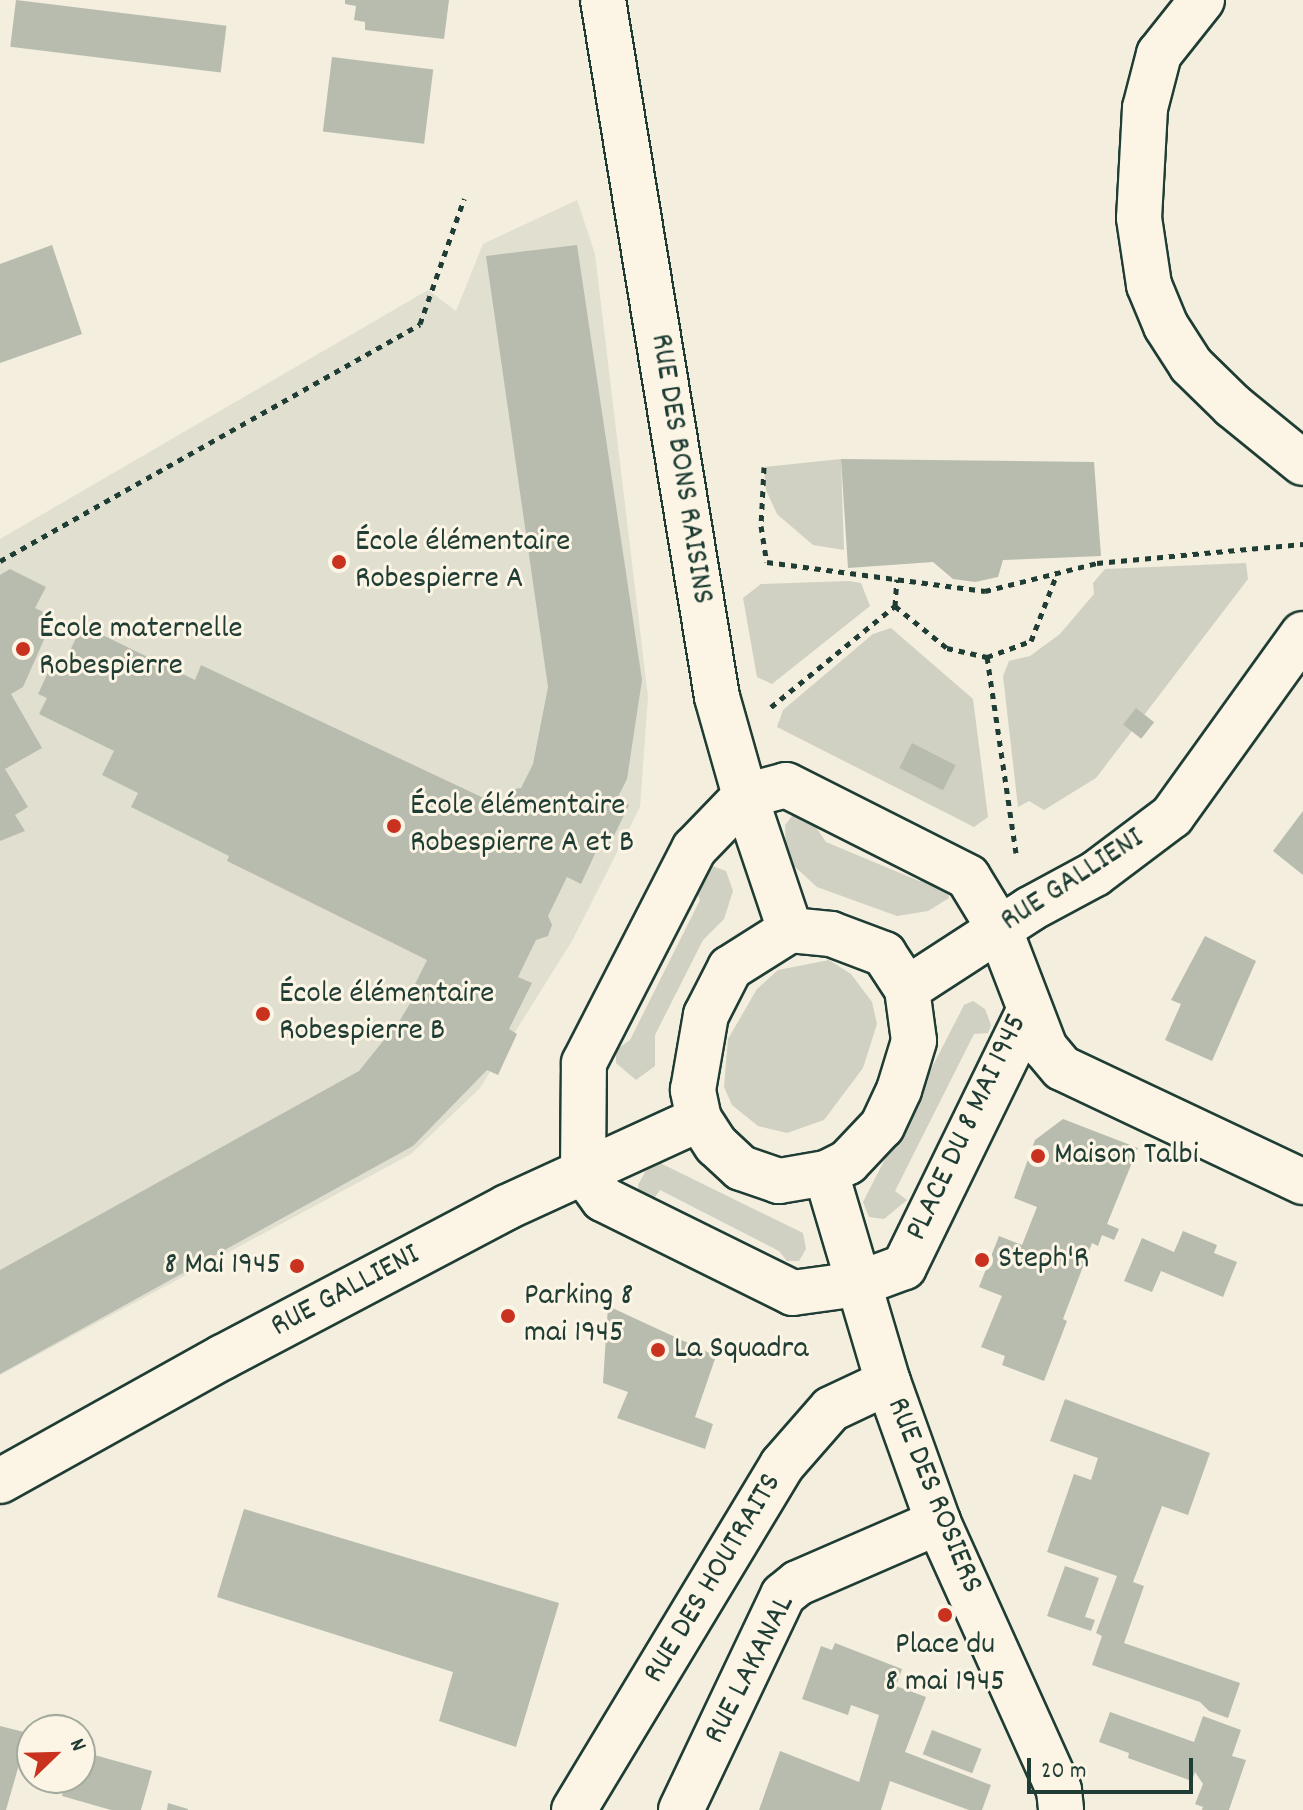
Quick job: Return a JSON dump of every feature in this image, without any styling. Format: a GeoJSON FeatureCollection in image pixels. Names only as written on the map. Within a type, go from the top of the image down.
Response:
{"type":"FeatureCollection","features":[{"type":"Feature","properties":{"kind":"street","name":"RUE DES BONS RAISINS"},"geometry":{"type":"LineString","coordinates":[[603,0],[717,697],[745,796],[790,930]]}},
{"type":"Feature","properties":{"kind":"street"},"geometry":{"type":"LineString","coordinates":[[1202,0],[1159,54],[1145,108],[1139,218],[1149,285],[1166,326],[1191,365],[1233,406],[1303,463]]}},
{"type":"Feature","properties":{"kind":"street","name":"RUE GALLIENI"},"geometry":{"type":"LineString","coordinates":[[907,989],[999,928],[1095,874],[1172,816],[1303,634]]}},
{"type":"Feature","properties":{"kind":"street","name":"PLACE DU 8 MAI 1945"},"geometry":{"type":"LineString","coordinates":[[583,1171],[603,1199],[793,1293],[858,1284],[904,1267],[1029,1011],[999,928],[968,877],[786,785],[745,796]]}},
{"type":"Feature","properties":{"kind":"street"},"geometry":{"type":"LineString","coordinates":[[583,1171],[584,1063],[694,849],[745,796]]}},
{"type":"Feature","properties":{"kind":"street"},"geometry":{"type":"LineString","coordinates":[[790,930],[831,934],[884,954],[907,989],[914,1041],[899,1090],[882,1126],[848,1162],[826,1173],[779,1181],[741,1168],[716,1145],[699,1119],[693,1090],[706,1015],[730,968],[790,930]]}},
{"type":"Feature","properties":{"kind":"street"},"geometry":{"type":"LineString","coordinates":[[1029,1011],[1045,1048],[1062,1068],[1303,1182]]}},
{"type":"Feature","properties":{"kind":"street","name":"RUE GALLIENI"},"geometry":{"type":"LineString","coordinates":[[0,1481],[311,1310],[507,1207],[699,1119]]}},
{"type":"Feature","properties":{"kind":"street","name":"RUE DES ROSIERS"},"geometry":{"type":"LineString","coordinates":[[826,1173],[888,1382],[938,1522],[1059,1790],[1061,1810]]}},
{"type":"Feature","properties":{"kind":"street","name":"RUE DES HOUTRAITS"},"geometry":{"type":"LineString","coordinates":[[574,1810],[782,1465],[831,1409],[888,1382]]}},
{"type":"Feature","properties":{"kind":"street","name":"RUE LAKANAL"},"geometry":{"type":"LineString","coordinates":[[681,1810],[783,1595],[798,1583],[938,1522]]}},
{"type":"Feature","properties":{"kind":"path"},"geometry":{"type":"LineString","coordinates":[[0,561],[420,324],[464,199]]}},
{"type":"Feature","properties":{"kind":"path"},"geometry":{"type":"LineString","coordinates":[[764,467],[761,526],[767,562],[985,591],[1097,563],[1303,544]]}},
{"type":"Feature","properties":{"kind":"path"},"geometry":{"type":"LineString","coordinates":[[895,606],[947,648],[987,657],[1031,641],[1058,571]]}},
{"type":"Feature","properties":{"kind":"path"},"geometry":{"type":"LineString","coordinates":[[760,715],[895,606],[897,579]]}},
{"type":"Feature","properties":{"kind":"path"},"geometry":{"type":"LineString","coordinates":[[987,657],[1017,862]]}},
{"type":"Feature","properties":{"kind":"shaded area"},"geometry":{"type":"Polygon","coordinates":[[[577,200],[595,254],[648,697],[640,807],[572,941],[480,1088],[411,1154],[0,1375],[0,539],[428,290],[456,311],[483,244],[577,200]]]}},
{"type":"Feature","properties":{"kind":"shaded area"},"geometry":{"type":"Polygon","coordinates":[[[841,459],[844,550],[813,545],[777,514],[766,490],[764,467],[841,459]]]}},
{"type":"Feature","properties":{"kind":"shaded area"},"geometry":{"type":"Polygon","coordinates":[[[1246,563],[1248,579],[1096,778],[1044,810],[1029,801],[1018,807],[1003,676],[1009,661],[1030,656],[1060,634],[1094,594],[1093,583],[1105,569],[1246,563]]]}},
{"type":"Feature","properties":{"kind":"shaded area"},"geometry":{"type":"Polygon","coordinates":[[[861,583],[870,606],[772,684],[757,677],[743,598],[761,584],[861,583]]]}},
{"type":"Feature","properties":{"kind":"shaded area"},"geometry":{"type":"Polygon","coordinates":[[[891,628],[973,699],[988,817],[974,827],[777,727],[783,710],[873,634],[891,628]]]}},
{"type":"Feature","properties":{"kind":"shaded area"},"geometry":{"type":"Polygon","coordinates":[[[805,811],[826,842],[919,881],[933,877],[948,890],[949,898],[928,911],[897,916],[817,887],[794,866],[786,848],[785,825],[793,815],[805,811]]]}},
{"type":"Feature","properties":{"kind":"shaded area"},"geometry":{"type":"Polygon","coordinates":[[[710,865],[726,871],[733,891],[724,919],[703,940],[655,1035],[655,1066],[636,1080],[616,1063],[616,1050],[630,1040],[700,900],[691,878],[710,865]]]}},
{"type":"Feature","properties":{"kind":"shaded area"},"geometry":{"type":"Polygon","coordinates":[[[829,960],[851,974],[872,1002],[877,1024],[863,1068],[824,1120],[787,1133],[758,1126],[732,1105],[724,1087],[728,1039],[757,989],[778,970],[829,960]]]}},
{"type":"Feature","properties":{"kind":"shaded area"},"geometry":{"type":"Polygon","coordinates":[[[973,1001],[985,1009],[991,1025],[988,1033],[974,1034],[895,1191],[907,1200],[884,1219],[869,1217],[863,1202],[964,1005],[973,1001]]]}},
{"type":"Feature","properties":{"kind":"shaded area"},"geometry":{"type":"Polygon","coordinates":[[[652,1159],[803,1233],[806,1249],[799,1261],[787,1261],[779,1251],[660,1190],[652,1201],[639,1194],[638,1185],[652,1159]]]}},
{"type":"Feature","properties":{"kind":"building"},"geometry":{"type":"Polygon","coordinates":[[[16,0],[226,26],[221,72],[10,47],[16,0]]]}},
{"type":"Feature","properties":{"kind":"building"},"geometry":{"type":"Polygon","coordinates":[[[345,0],[449,0],[444,39],[365,30],[365,22],[354,20],[356,6],[345,4],[345,0]]]}},
{"type":"Feature","properties":{"kind":"building"},"geometry":{"type":"Polygon","coordinates":[[[332,57],[433,69],[424,144],[323,131],[332,57]]]}},
{"type":"Feature","properties":{"kind":"building"},"geometry":{"type":"Polygon","coordinates":[[[52,245],[82,334],[0,363],[0,264],[52,245]]]}},
{"type":"Feature","properties":{"kind":"building","name":"École élémentaire Robespierre A et B"},"geometry":{"type":"Polygon","coordinates":[[[577,245],[642,680],[627,779],[617,799],[629,805],[609,846],[600,843],[581,884],[567,877],[548,916],[552,925],[548,936],[536,940],[518,977],[532,983],[509,1029],[517,1034],[498,1075],[487,1070],[413,1146],[0,1374],[0,1270],[359,1071],[400,1020],[420,987],[415,984],[427,960],[227,861],[229,856],[131,807],[138,793],[102,775],[114,751],[39,714],[47,698],[38,694],[53,662],[62,668],[82,625],[195,680],[201,665],[507,809],[514,789],[521,788],[533,764],[548,687],[486,256],[577,245]]]}},
{"type":"Feature","properties":{"kind":"building"},"geometry":{"type":"Polygon","coordinates":[[[841,459],[1094,462],[1101,556],[1003,560],[998,577],[975,582],[953,579],[933,562],[848,568],[841,459]]]}},
{"type":"Feature","properties":{"kind":"building"},"geometry":{"type":"Polygon","coordinates":[[[10,569],[46,587],[35,608],[54,617],[23,687],[11,694],[42,748],[5,769],[28,807],[15,815],[25,831],[0,841],[0,575],[10,569]]]}},
{"type":"Feature","properties":{"kind":"building"},"geometry":{"type":"Polygon","coordinates":[[[1136,708],[1154,722],[1141,739],[1123,725],[1136,708]]]}},
{"type":"Feature","properties":{"kind":"building"},"geometry":{"type":"Polygon","coordinates":[[[912,743],[956,765],[943,790],[899,768],[912,743]]]}},
{"type":"Feature","properties":{"kind":"building"},"geometry":{"type":"Polygon","coordinates":[[[1303,811],[1303,875],[1273,851],[1303,811]]]}},
{"type":"Feature","properties":{"kind":"building"},"geometry":{"type":"Polygon","coordinates":[[[1205,936],[1256,961],[1212,1061],[1165,1040],[1181,1004],[1171,1000],[1205,936]]]}},
{"type":"Feature","properties":{"kind":"building"},"geometry":{"type":"Polygon","coordinates":[[[1063,1119],[1138,1148],[1107,1224],[1119,1229],[1114,1240],[1102,1235],[1098,1246],[1092,1243],[1063,1319],[1067,1321],[1044,1381],[1002,1365],[1005,1356],[981,1347],[1002,1296],[979,1287],[999,1236],[1022,1245],[1037,1207],[1014,1198],[1035,1140],[1063,1119]]]}},
{"type":"Feature","properties":{"kind":"building"},"geometry":{"type":"Polygon","coordinates":[[[1183,1231],[1217,1245],[1214,1253],[1237,1262],[1223,1297],[1161,1271],[1152,1292],[1124,1281],[1142,1238],[1174,1252],[1183,1231]]]}},
{"type":"Feature","properties":{"kind":"building"},"geometry":{"type":"Polygon","coordinates":[[[608,1306],[716,1356],[695,1417],[713,1424],[705,1449],[617,1418],[628,1392],[603,1383],[608,1306]]]}},
{"type":"Feature","properties":{"kind":"building"},"geometry":{"type":"Polygon","coordinates":[[[1065,1399],[1210,1453],[1188,1515],[1162,1506],[1133,1582],[1144,1586],[1124,1643],[1240,1683],[1228,1718],[1209,1711],[1200,1702],[1092,1665],[1102,1636],[1096,1633],[1117,1576],[1047,1552],[1074,1474],[1091,1480],[1098,1458],[1050,1441],[1065,1399]]]}},
{"type":"Feature","properties":{"kind":"building"},"geometry":{"type":"Polygon","coordinates":[[[244,1509],[559,1603],[516,1747],[439,1721],[453,1672],[217,1597],[244,1509]]]}},
{"type":"Feature","properties":{"kind":"building"},"geometry":{"type":"Polygon","coordinates":[[[1065,1566],[1099,1578],[1085,1617],[1095,1620],[1091,1631],[1047,1616],[1065,1566]]]}},
{"type":"Feature","properties":{"kind":"building"},"geometry":{"type":"Polygon","coordinates":[[[835,1643],[902,1669],[896,1686],[926,1697],[905,1752],[991,1785],[982,1810],[969,1810],[890,1781],[881,1810],[759,1810],[780,1751],[859,1782],[879,1715],[851,1705],[848,1715],[802,1699],[821,1646],[832,1650],[835,1643]]]}},
{"type":"Feature","properties":{"kind":"building"},"geometry":{"type":"Polygon","coordinates":[[[1110,1712],[1194,1742],[1203,1716],[1241,1730],[1232,1756],[1246,1760],[1229,1810],[1202,1810],[1203,1807],[1195,1804],[1203,1784],[1195,1772],[1192,1781],[1128,1758],[1129,1753],[1099,1742],[1110,1712]]]}},
{"type":"Feature","properties":{"kind":"building"},"geometry":{"type":"Polygon","coordinates":[[[0,1726],[16,1730],[16,1775],[6,1810],[0,1810],[0,1726]]]}},
{"type":"Feature","properties":{"kind":"building"},"geometry":{"type":"Polygon","coordinates":[[[932,1730],[981,1749],[972,1773],[923,1754],[932,1730]]]}},
{"type":"Feature","properties":{"kind":"building"},"geometry":{"type":"Polygon","coordinates":[[[96,1755],[152,1771],[141,1810],[111,1810],[62,1796],[96,1794],[96,1755]]]}},
{"type":"Feature","properties":{"kind":"building"},"geometry":{"type":"Polygon","coordinates":[[[168,1803],[188,1809],[188,1810],[167,1810],[168,1803]]]}},
{"type":"Feature","properties":{"kind":"place","name":"École élémentaire Robespierre A"},"geometry":{"type":"Point","coordinates":[339,562]}},
{"type":"Feature","properties":{"kind":"place","name":"École maternelle Robespierre"},"geometry":{"type":"Point","coordinates":[23,649]}},
{"type":"Feature","properties":{"kind":"place","name":"École élémentaire Robespierre A et B"},"geometry":{"type":"Point","coordinates":[394,826]}},
{"type":"Feature","properties":{"kind":"place","name":"École élémentaire Robespierre B"},"geometry":{"type":"Point","coordinates":[263,1014]}},
{"type":"Feature","properties":{"kind":"place","name":"Maison Talbi"},"geometry":{"type":"Point","coordinates":[1038,1156]}},
{"type":"Feature","properties":{"kind":"place","name":"Steph'R"},"geometry":{"type":"Point","coordinates":[982,1260]}},
{"type":"Feature","properties":{"kind":"place","name":"8 Mai 1945"},"geometry":{"type":"Point","coordinates":[297,1266]}},
{"type":"Feature","properties":{"kind":"place","name":"Parking 8 mai 1945"},"geometry":{"type":"Point","coordinates":[508,1316]}},
{"type":"Feature","properties":{"kind":"place","name":"La Squadra"},"geometry":{"type":"Point","coordinates":[658,1350]}},
{"type":"Feature","properties":{"kind":"place","name":"Place du 8 mai 1945"},"geometry":{"type":"Point","coordinates":[945,1615]}}]}
